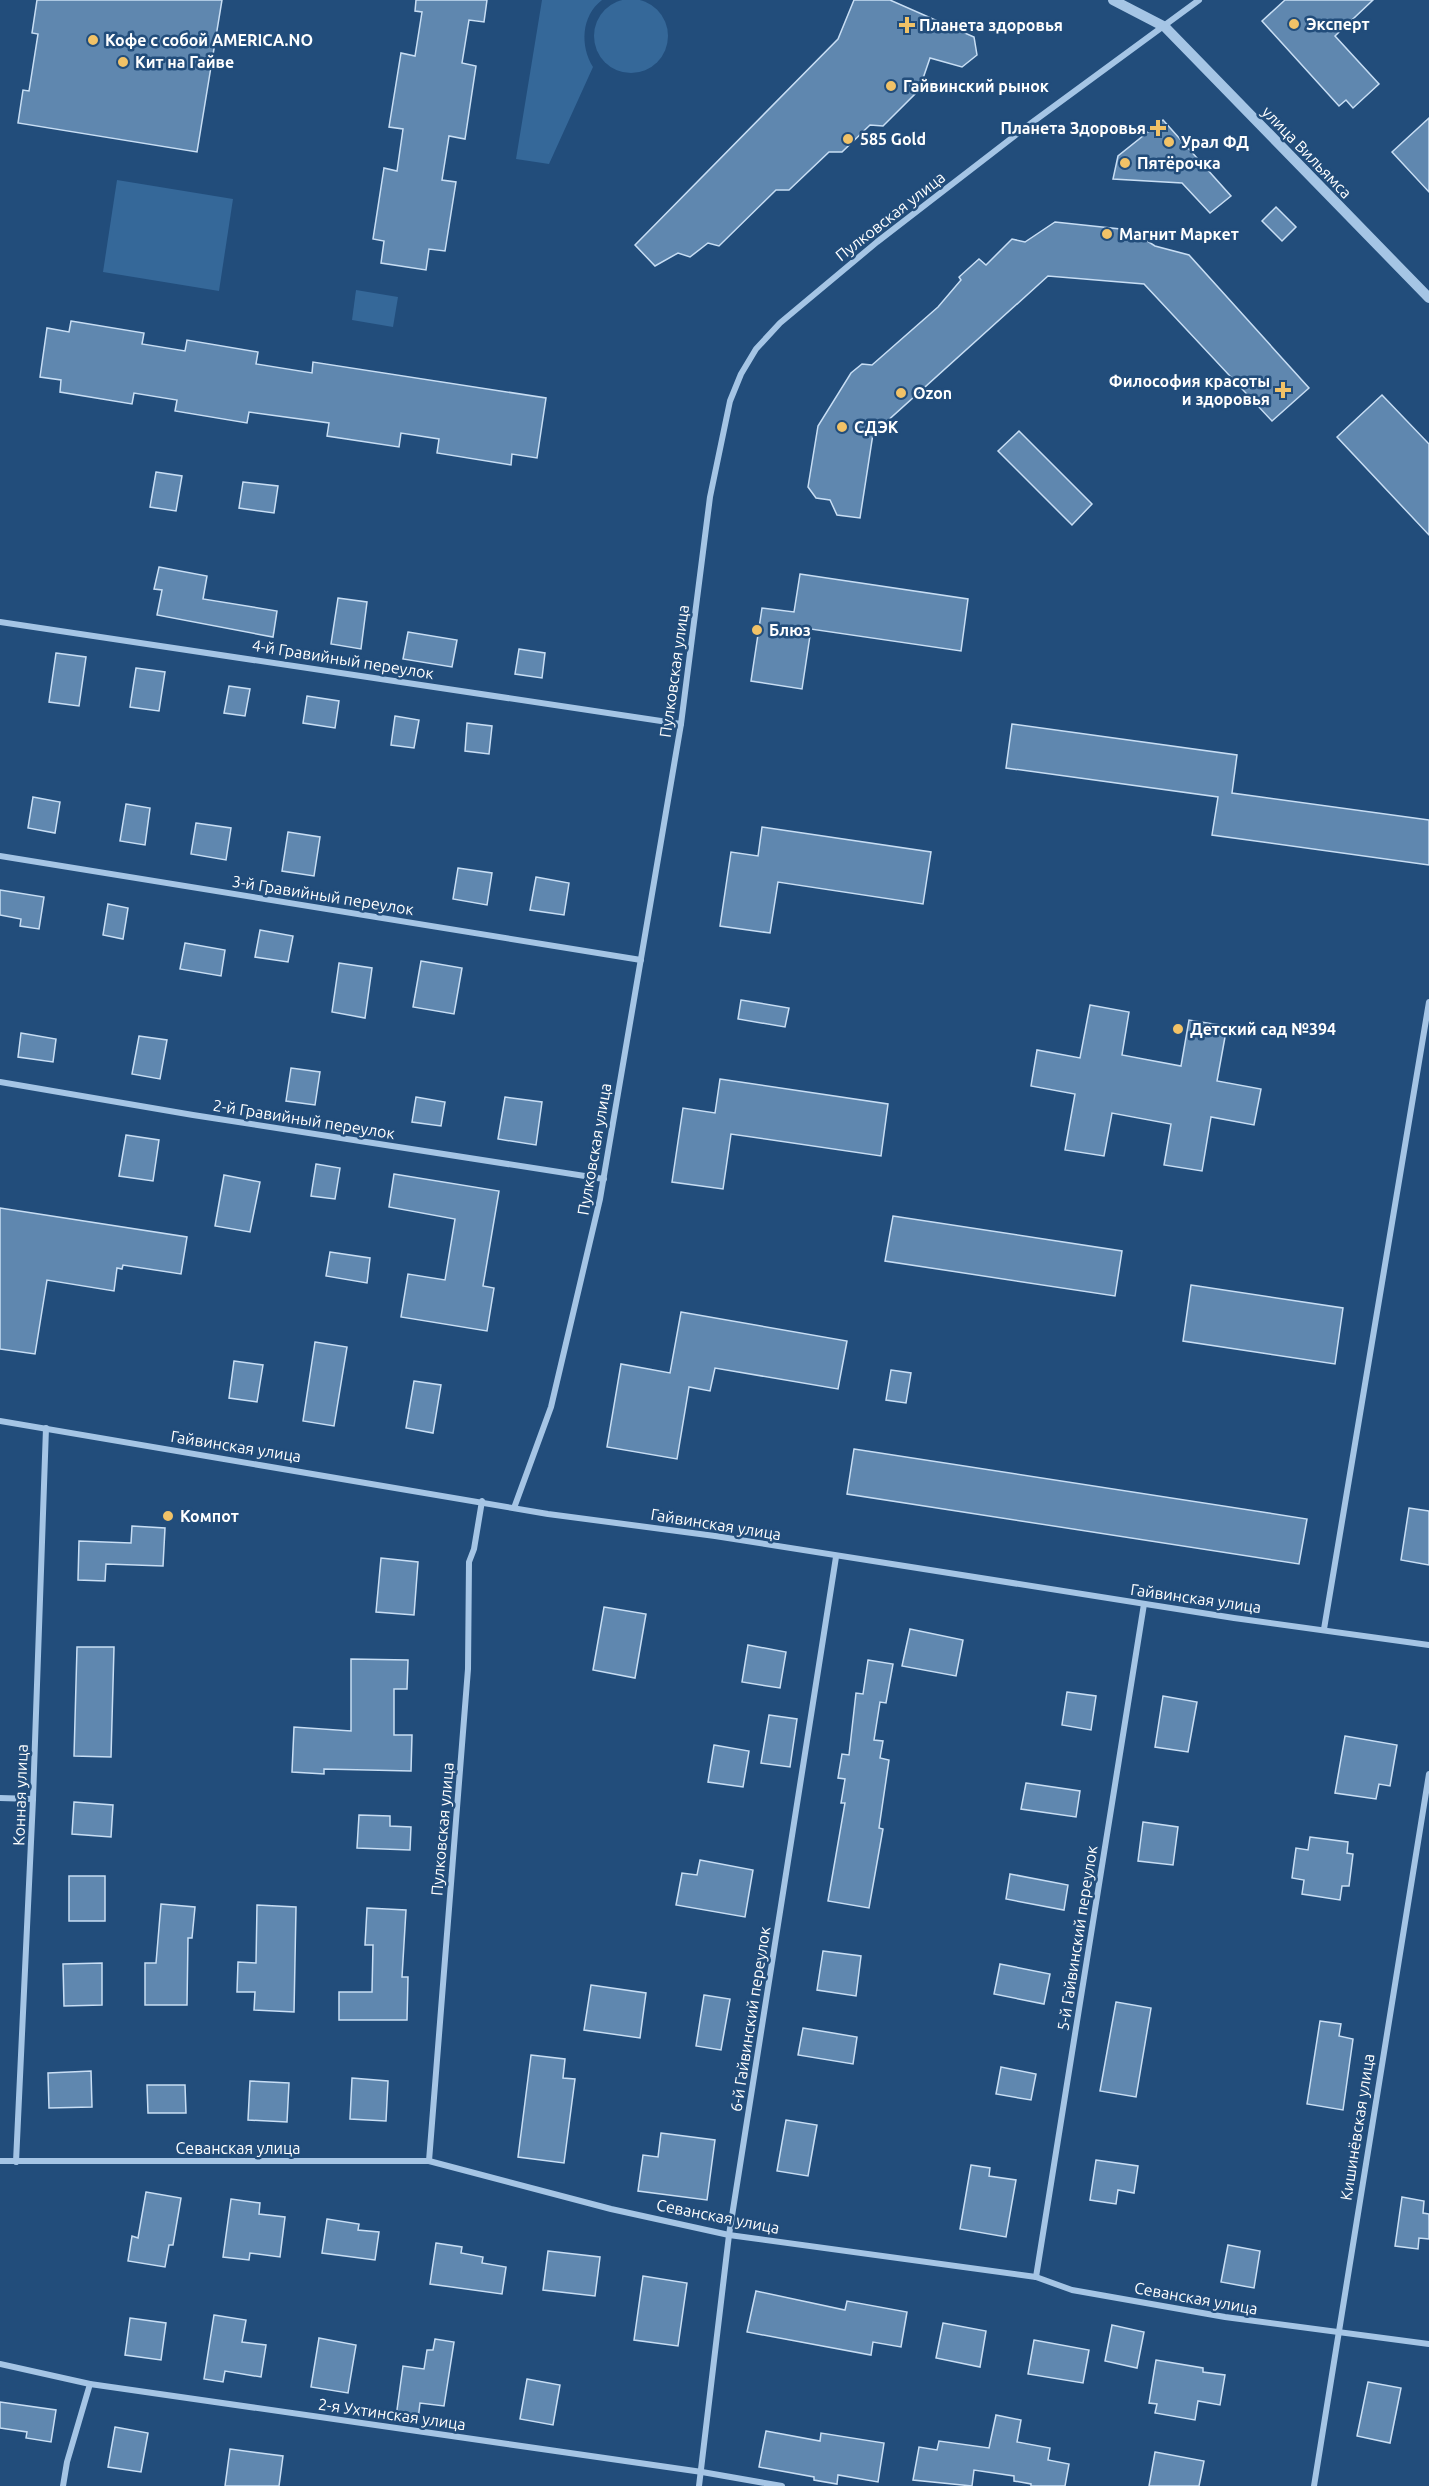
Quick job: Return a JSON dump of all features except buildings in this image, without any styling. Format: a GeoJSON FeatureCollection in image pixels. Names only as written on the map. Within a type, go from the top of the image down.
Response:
{"type":"FeatureCollection","features":[{"type":"Feature","properties":{"kind":"street","name":"улица Вильямса"},"geometry":{"type":"LineString","coordinates":[[1113,0],[1165,27],[1429,298]]}},
{"type":"Feature","properties":{"kind":"street","name":"Пулковская улица"},"geometry":{"type":"LineString","coordinates":[[514,1508],[551,1407],[604,1179],[681,724],[711,497],[730,401],[741,374],[756,349],[780,322],[877,242],[1030,124],[1199,0]]}},
{"type":"Feature","properties":{"kind":"street","name":"4-й Гравийный переулок"},"geometry":{"type":"LineString","coordinates":[[0,622],[681,724]]}},
{"type":"Feature","properties":{"kind":"street","name":"3-й Гравийный переулок"},"geometry":{"type":"LineString","coordinates":[[0,856],[641,960]]}},
{"type":"Feature","properties":{"kind":"street"},"geometry":{"type":"LineString","coordinates":[[1324,1629],[1429,1002]]}},
{"type":"Feature","properties":{"kind":"street","name":"2-й Гравийный переулок"},"geometry":{"type":"LineString","coordinates":[[0,1082],[193,1115],[604,1179]]}},
{"type":"Feature","properties":{"kind":"street","name":"Гайвинская улица"},"geometry":{"type":"LineString","coordinates":[[0,1421],[514,1508],[715,1536],[836,1557],[1234,1618],[1429,1645]]}},
{"type":"Feature","properties":{"kind":"street","name":"Конная улица"},"geometry":{"type":"LineString","coordinates":[[16,2162],[33,1799],[45,1428]]}},
{"type":"Feature","properties":{"kind":"street","name":"Пулковская улица"},"geometry":{"type":"LineString","coordinates":[[429,2161],[468,1669],[469,1562],[482,1501]]}},
{"type":"Feature","properties":{"kind":"street","name":"6-й Гайвинский переулок"},"geometry":{"type":"LineString","coordinates":[[699,2486],[729,2235],[836,1557]]}},
{"type":"Feature","properties":{"kind":"street","name":"5-й Гайвинский переулок"},"geometry":{"type":"LineString","coordinates":[[1036,2277],[1144,1604]]}},
{"type":"Feature","properties":{"kind":"street","name":"Кишинёвская улица"},"geometry":{"type":"LineString","coordinates":[[1314,2486],[1429,1774]]}},
{"type":"Feature","properties":{"kind":"street"},"geometry":{"type":"LineString","coordinates":[[0,1798],[33,1799]]}},
{"type":"Feature","properties":{"kind":"street","name":"Севанская улица"},"geometry":{"type":"LineString","coordinates":[[0,2161],[429,2161],[611,2209],[729,2235],[1036,2277],[1072,2290],[1225,2318],[1429,2344]]}},
{"type":"Feature","properties":{"kind":"street","name":"2-я Ухтинская улица"},"geometry":{"type":"LineString","coordinates":[[0,2364],[90,2384],[702,2472],[782,2486]]}},
{"type":"Feature","properties":{"kind":"street"},"geometry":{"type":"LineString","coordinates":[[63,2486],[67,2462],[90,2384]]}},
{"type":"Feature","properties":{"kind":"shaded area"},"geometry":{"type":"Polygon","coordinates":[[[631,-1],[645,2],[657,10],[665,22],[668,36],[665,50],[657,62],[645,70],[631,73],[617,70],[605,62],[597,50],[594,36],[597,22],[605,10],[617,2],[631,-1]]]}},
{"type":"Feature","properties":{"kind":"shaded area"},"geometry":{"type":"Polygon","coordinates":[[[542,0],[602,0],[590,14],[586,23],[586,50],[593,67],[549,164],[516,159],[542,0]]]}},
{"type":"Feature","properties":{"kind":"shaded area"},"geometry":{"type":"Polygon","coordinates":[[[117,180],[233,199],[219,291],[103,272],[117,180]]]}},
{"type":"Feature","properties":{"kind":"shaded area"},"geometry":{"type":"Polygon","coordinates":[[[356,290],[398,297],[393,327],[352,320],[356,290]]]}},
{"type":"Feature","properties":{"kind":"place","name":"Эксперт"},"geometry":{"type":"Point","coordinates":[1294,24]}},
{"type":"Feature","properties":{"kind":"place","name":"Планета здоровья"},"geometry":{"type":"Point","coordinates":[907,25]}},
{"type":"Feature","properties":{"kind":"place","name":"Кофе с собой AMERICA.NO"},"geometry":{"type":"Point","coordinates":[93,40]}},
{"type":"Feature","properties":{"kind":"place","name":"Кит на Гайве"},"geometry":{"type":"Point","coordinates":[123,62]}},
{"type":"Feature","properties":{"kind":"place","name":"Гайвинский рынок"},"geometry":{"type":"Point","coordinates":[891,86]}},
{"type":"Feature","properties":{"kind":"place","name":"Планета Здоровья"},"geometry":{"type":"Point","coordinates":[1158,128]}},
{"type":"Feature","properties":{"kind":"place","name":"585 Gold"},"geometry":{"type":"Point","coordinates":[848,139]}},
{"type":"Feature","properties":{"kind":"place","name":"Урал ФД"},"geometry":{"type":"Point","coordinates":[1169,142]}},
{"type":"Feature","properties":{"kind":"place","name":"Пятёрочка"},"geometry":{"type":"Point","coordinates":[1125,163]}},
{"type":"Feature","properties":{"kind":"place","name":"Магнит Маркет"},"geometry":{"type":"Point","coordinates":[1107,234]}},
{"type":"Feature","properties":{"kind":"place","name":"Философия красоты и здоровья"},"geometry":{"type":"Point","coordinates":[1283,390]}},
{"type":"Feature","properties":{"kind":"place","name":"Ozon"},"geometry":{"type":"Point","coordinates":[901,393]}},
{"type":"Feature","properties":{"kind":"place","name":"СДЭК"},"geometry":{"type":"Point","coordinates":[842,427]}},
{"type":"Feature","properties":{"kind":"place","name":"Блюз"},"geometry":{"type":"Point","coordinates":[757,630]}},
{"type":"Feature","properties":{"kind":"place","name":"Детский сад №394"},"geometry":{"type":"Point","coordinates":[1178,1029]}},
{"type":"Feature","properties":{"kind":"place","name":"Компот"},"geometry":{"type":"Point","coordinates":[168,1516]}}]}
